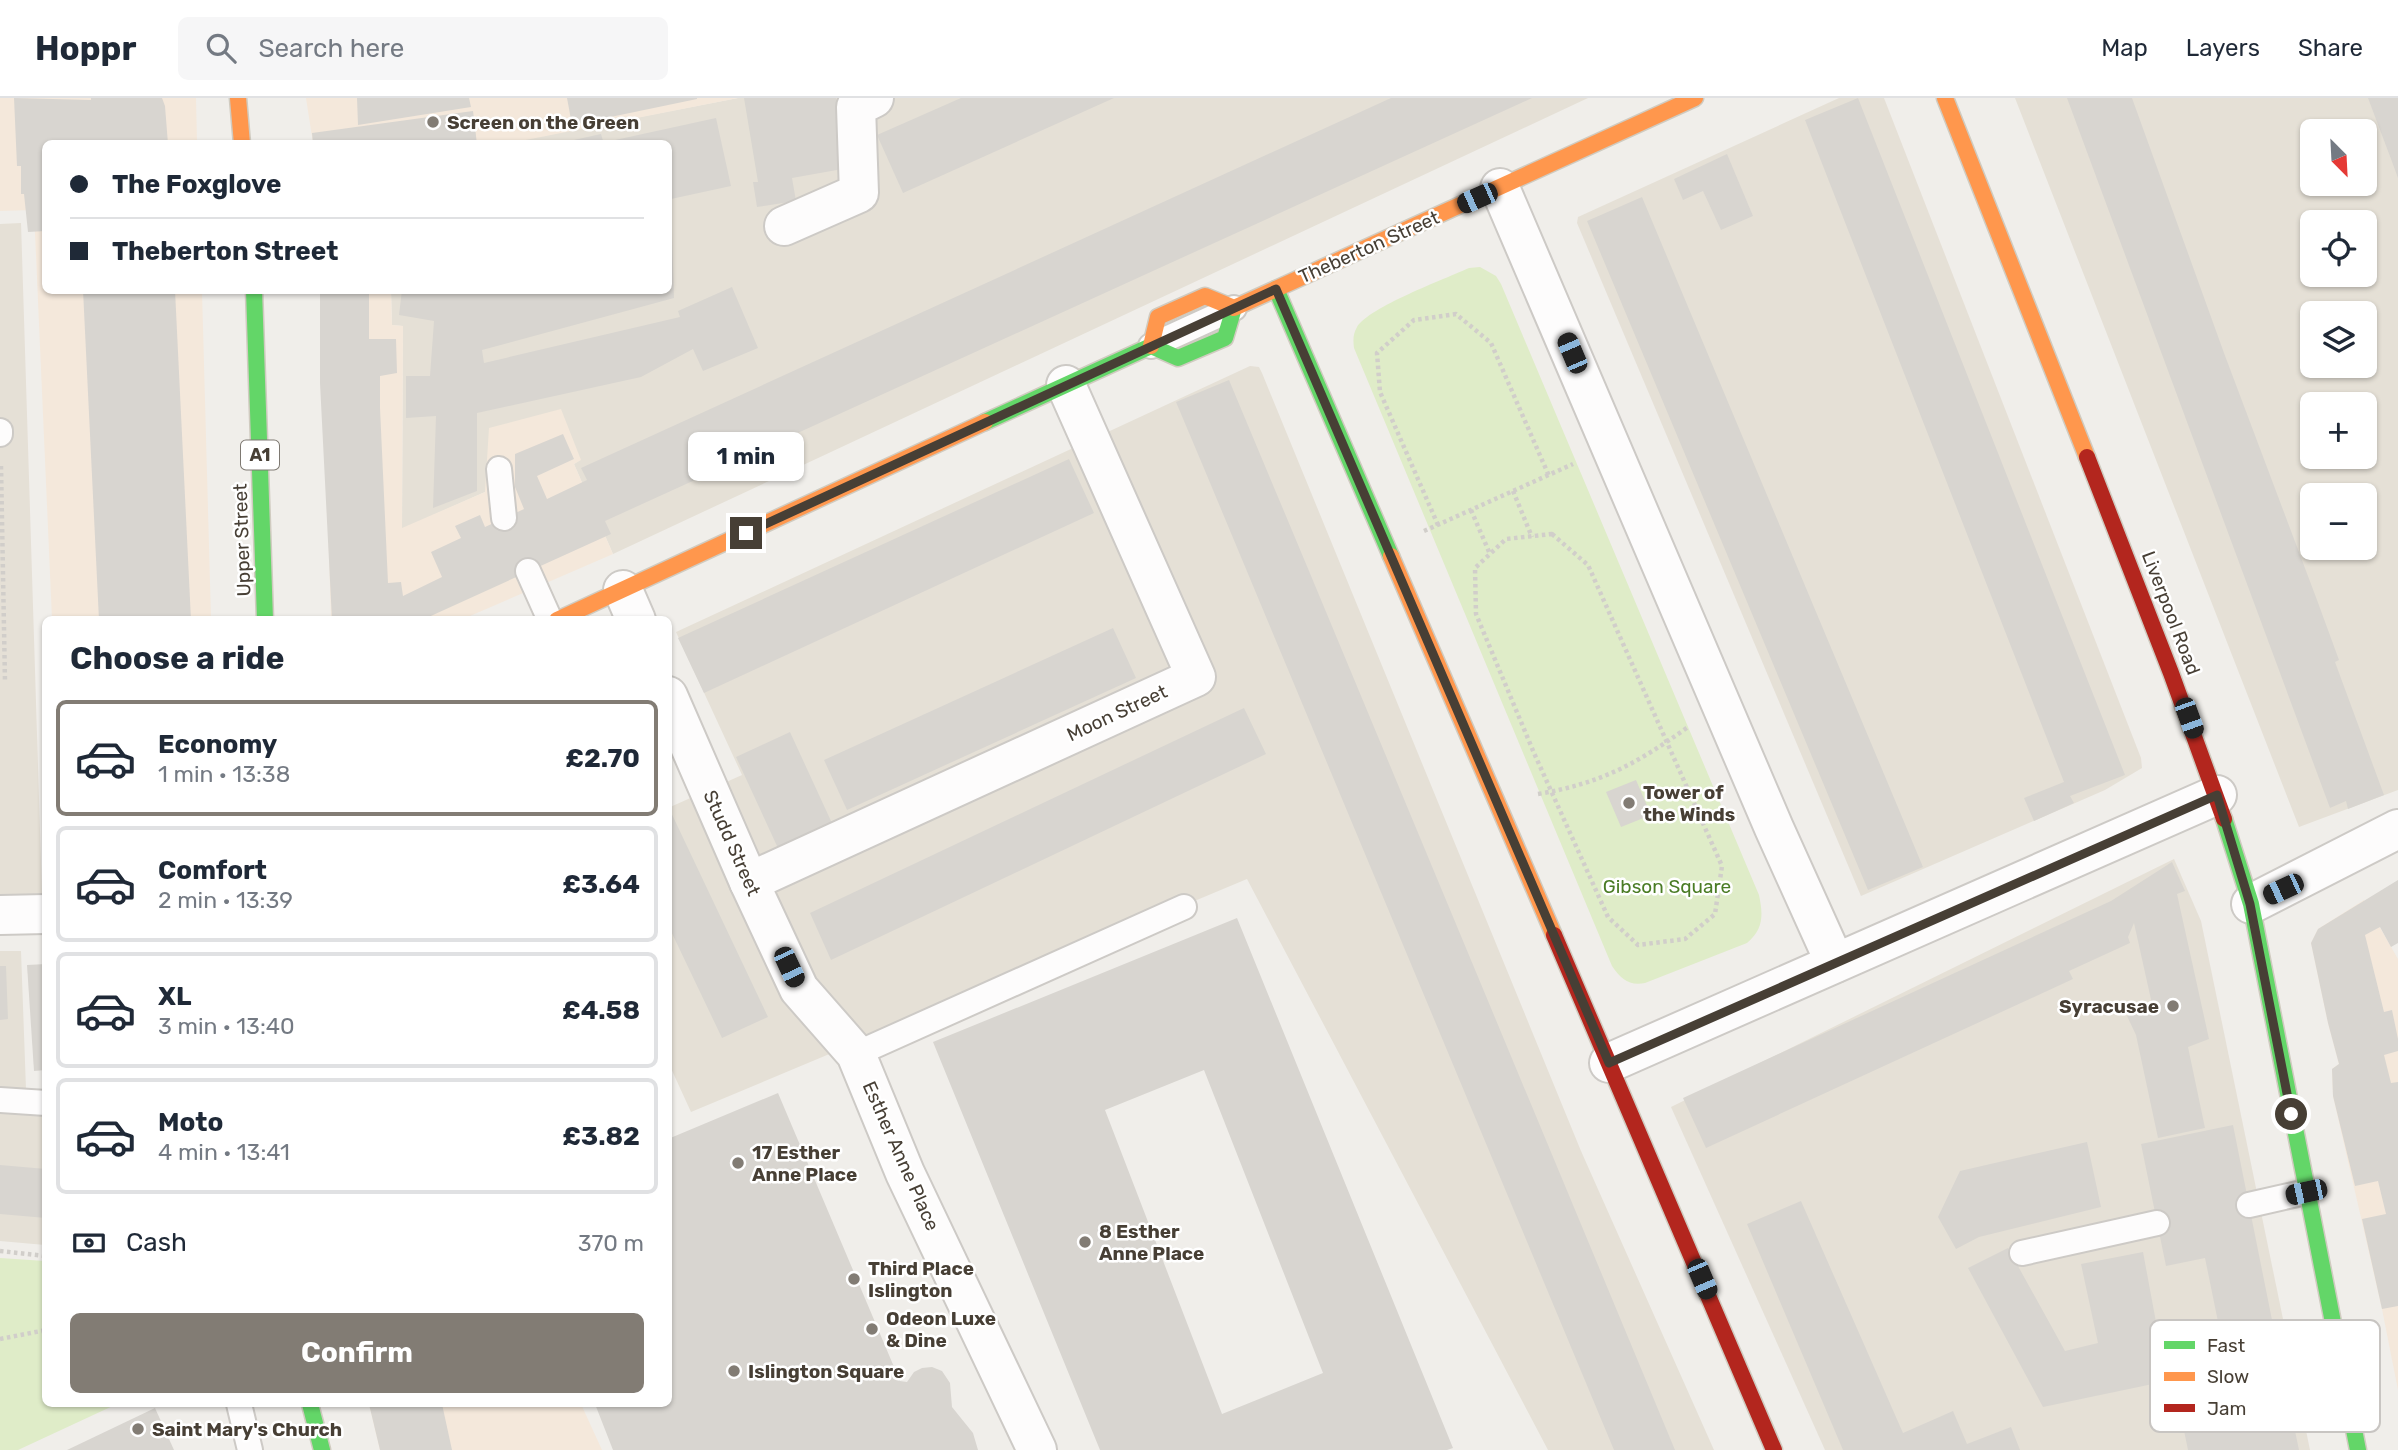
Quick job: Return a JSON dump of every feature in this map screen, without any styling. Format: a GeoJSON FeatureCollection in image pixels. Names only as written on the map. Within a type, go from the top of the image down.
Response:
{"type":"FeatureCollection","features":[{"type":"Feature","properties":{"kind":"main road"},"geometry":{"type":"LineString","coordinates":[[238,98],[242,140]]}},
{"type":"Feature","properties":{"kind":"main road","name":"Theberton Street"},"geometry":{"type":"LineString","coordinates":[[1234,308],[1695,98]]}},
{"type":"Feature","properties":{"kind":"main road","name":"Liverpool Road"},"geometry":{"type":"LineString","coordinates":[[1945,98],[2170,667],[2217,795],[2250,904],[2332,1320]]}},
{"type":"Feature","properties":{"kind":"main road"},"geometry":{"type":"LineString","coordinates":[[1276,289],[1774,1450]]}},
{"type":"Feature","properties":{"kind":"main road","name":"Upper Street"},"geometry":{"type":"LineString","coordinates":[[254,294],[265,616]]}},
{"type":"Feature","properties":{"kind":"main road","name":"Theberton Street"},"geometry":{"type":"LineString","coordinates":[[576,616],[629,605],[1066,385],[1151,346]]}},
{"type":"Feature","properties":{"kind":"main road"},"geometry":{"type":"LineString","coordinates":[[311,1407],[322,1450]]}},
{"type":"Feature","properties":{"kind":"main road","name":"Liverpool Road"},"geometry":{"type":"LineString","coordinates":[[2354,1432],[2358,1450]]}},
{"type":"Feature","properties":{"kind":"street"},"geometry":{"type":"LineString","coordinates":[[784,226],[859,193],[856,107],[874,98]]}},
{"type":"Feature","properties":{"kind":"street"},"geometry":{"type":"LineString","coordinates":[[1500,188],[1835,963]]}},
{"type":"Feature","properties":{"kind":"street","name":"Moon Street"},"geometry":{"type":"LineString","coordinates":[[749,883],[1196,677],[1066,385]]}},
{"type":"Feature","properties":{"kind":"street","name":"Studd Street"},"geometry":{"type":"LineString","coordinates":[[672,705],[749,883],[799,989]]}},
{"type":"Feature","properties":{"kind":"street"},"geometry":{"type":"LineString","coordinates":[[1609,1063],[2217,795]]}},
{"type":"Feature","properties":{"kind":"street"},"geometry":{"type":"LineString","coordinates":[[2250,904],[2398,828]]}},
{"type":"Feature","properties":{"kind":"street"},"geometry":{"type":"LineString","coordinates":[[0,915],[42,914]]}},
{"type":"Feature","properties":{"kind":"street","name":"Esther Anne Place"},"geometry":{"type":"LineString","coordinates":[[799,989],[856,1054],[905,1173],[1037,1450]]}},
{"type":"Feature","properties":{"kind":"lane","name":"Theberton Street"},"geometry":{"type":"LineString","coordinates":[[1151,346],[1234,308]]}},
{"type":"Feature","properties":{"kind":"lane"},"geometry":{"type":"LineString","coordinates":[[499,469],[503,518]]}},
{"type":"Feature","properties":{"kind":"lane"},"geometry":{"type":"LineString","coordinates":[[528,572],[548,616]]}},
{"type":"Feature","properties":{"kind":"lane"},"geometry":{"type":"LineString","coordinates":[[856,1054],[1184,907]]}},
{"type":"Feature","properties":{"kind":"lane"},"geometry":{"type":"LineString","coordinates":[[0,1100],[42,1102]]}},
{"type":"Feature","properties":{"kind":"lane"},"geometry":{"type":"LineString","coordinates":[[2249,1205],[2306,1192]]}},
{"type":"Feature","properties":{"kind":"lane"},"geometry":{"type":"LineString","coordinates":[[2022,1253],[2157,1223]]}},
{"type":"Feature","properties":{"kind":"lane"},"geometry":{"type":"LineString","coordinates":[[240,1407],[250,1450]]}},
{"type":"Feature","properties":{"kind":"path"},"geometry":{"type":"LineString","coordinates":[[1438,525],[1380,392],[1377,354],[1414,320],[1456,314],[1491,344],[1549,475]]}},
{"type":"Feature","properties":{"kind":"path"},"geometry":{"type":"LineString","coordinates":[[0,432],[5,682]]}},
{"type":"Feature","properties":{"kind":"path"},"geometry":{"type":"LineString","coordinates":[[1388,548],[1612,447]]}},
{"type":"Feature","properties":{"kind":"path"},"geometry":{"type":"LineString","coordinates":[[1513,491],[1532,537]]}},
{"type":"Feature","properties":{"kind":"path"},"geometry":{"type":"LineString","coordinates":[[1471,510],[1490,554]]}},
{"type":"Feature","properties":{"kind":"path"},"geometry":{"type":"LineString","coordinates":[[1552,534],[1588,565],[1722,866],[1716,914],[1685,939],[1638,945],[1608,916],[1476,614],[1475,568],[1506,539],[1532,537],[1552,534]]}},
{"type":"Feature","properties":{"kind":"path"},"geometry":{"type":"LineString","coordinates":[[1496,801],[1552,792],[1615,774],[1721,704]]}},
{"type":"Feature","properties":{"kind":"path"},"geometry":{"type":"LineString","coordinates":[[0,1251],[42,1255]]}},
{"type":"Feature","properties":{"kind":"path"},"geometry":{"type":"LineString","coordinates":[[0,1339],[42,1331]]}},
{"type":"Feature","properties":{"kind":"shaded area"},"geometry":{"type":"Polygon","coordinates":[[[0,98],[196,98],[197,140],[42,140],[42,294],[202,294],[211,616],[52,616],[34,210],[0,211],[0,98]]]}},
{"type":"Feature","properties":{"kind":"shaded area"},"geometry":{"type":"Polygon","coordinates":[[[306,98],[738,98],[525,140],[313,140],[306,98]]]}},
{"type":"Feature","properties":{"kind":"shaded area"},"geometry":{"type":"Polygon","coordinates":[[[738,98],[1588,98],[613,554],[574,464],[580,460],[485,492],[402,529],[403,326],[392,325],[391,294],[672,294],[672,140],[521,140],[738,98]]]}},
{"type":"Feature","properties":{"kind":"shaded area"},"geometry":{"type":"Polygon","coordinates":[[[1839,98],[1884,98],[2141,758],[2142,768],[2105,790],[1861,896],[1577,223],[1578,217],[1839,98]]]}},
{"type":"Feature","properties":{"kind":"shaded area"},"geometry":{"type":"Polygon","coordinates":[[[2015,98],[2398,98],[2398,790],[2299,827],[2015,98]]]}},
{"type":"Feature","properties":{"kind":"shaded area"},"geometry":{"type":"Polygon","coordinates":[[[21,223],[42,894],[0,896],[0,224],[21,223]]]}},
{"type":"Feature","properties":{"kind":"shaded area"},"geometry":{"type":"Polygon","coordinates":[[[321,294],[391,294],[392,325],[403,326],[402,528],[485,492],[489,428],[561,409],[581,460],[574,464],[613,554],[470,616],[331,616],[321,294]]]}},
{"type":"Feature","properties":{"kind":"shaded area"},"geometry":{"type":"Polygon","coordinates":[[[1250,366],[1259,367],[1581,1151],[1714,1450],[1548,1450],[1247,879],[691,1112],[672,1071],[672,806],[742,775],[676,632],[1250,366]]]}},
{"type":"Feature","properties":{"kind":"shaded area"},"geometry":{"type":"Polygon","coordinates":[[[2174,859],[2201,921],[2283,1320],[2150,1320],[2150,1432],[2306,1432],[2310,1450],[1825,1450],[1671,1107],[2174,859]]]}},
{"type":"Feature","properties":{"kind":"shaded area"},"geometry":{"type":"Polygon","coordinates":[[[2364,900],[2398,959],[2398,1390],[2333,1096],[2332,1069],[2339,1064],[2311,943],[2318,929],[2364,900]]]}},
{"type":"Feature","properties":{"kind":"shaded area"},"geometry":{"type":"Polygon","coordinates":[[[0,951],[21,951],[26,1089],[42,1089],[42,1245],[0,1241],[0,951]]]}},
{"type":"Feature","properties":{"kind":"shaded area"},"geometry":{"type":"Polygon","coordinates":[[[370,1407],[582,1407],[602,1450],[380,1450],[370,1407]]]}},
{"type":"Feature","properties":{"kind":"green space","name":"Gibson Square"},"geometry":{"type":"Polygon","coordinates":[[[1480,267],[1496,276],[1501,284],[1759,895],[1761,921],[1757,932],[1747,943],[1645,983],[1626,980],[1612,966],[1354,348],[1357,327],[1376,311],[1469,268],[1480,267]]]}},
{"type":"Feature","properties":{"kind":"green space"},"geometry":{"type":"Polygon","coordinates":[[[0,1258],[42,1261],[42,1407],[111,1407],[18,1450],[0,1450],[0,1258]]]}},
{"type":"Feature","properties":{"kind":"building"},"geometry":{"type":"Polygon","coordinates":[[[14,98],[162,98],[168,140],[42,140],[42,231],[28,232],[24,194],[21,194],[21,166],[17,166],[14,98]]]}},
{"type":"Feature","properties":{"kind":"building"},"geometry":{"type":"Polygon","coordinates":[[[357,98],[469,98],[471,107],[358,125],[357,98]]]}},
{"type":"Feature","properties":{"kind":"building"},"geometry":{"type":"Polygon","coordinates":[[[567,98],[697,98],[697,99],[572,125],[567,98]]]}},
{"type":"Feature","properties":{"kind":"building"},"geometry":{"type":"Polygon","coordinates":[[[744,98],[836,98],[848,168],[792,178],[796,201],[757,207],[753,182],[758,182],[744,98]]]}},
{"type":"Feature","properties":{"kind":"building"},"geometry":{"type":"Polygon","coordinates":[[[961,98],[1114,98],[903,193],[877,135],[961,98]]]}},
{"type":"Feature","properties":{"kind":"building"},"geometry":{"type":"Polygon","coordinates":[[[1391,98],[1532,98],[605,521],[611,534],[431,616],[332,616],[320,383],[320,294],[369,294],[369,339],[396,339],[397,373],[380,376],[380,408],[388,583],[401,582],[403,596],[442,577],[431,552],[461,538],[455,526],[480,515],[485,527],[524,509],[515,487],[515,454],[563,434],[574,459],[537,476],[547,499],[587,480],[581,468],[1391,98]]]}},
{"type":"Feature","properties":{"kind":"building"},"geometry":{"type":"Polygon","coordinates":[[[1858,98],[2125,775],[2070,796],[2074,803],[2034,821],[2024,798],[2064,782],[1805,120],[1858,98]]]}},
{"type":"Feature","properties":{"kind":"building"},"geometry":{"type":"Polygon","coordinates":[[[2067,98],[2132,98],[2339,660],[2335,662],[2384,795],[2348,809],[2346,801],[2330,808],[2067,98]]]}},
{"type":"Feature","properties":{"kind":"building"},"geometry":{"type":"Polygon","coordinates":[[[2368,98],[2398,98],[2398,178],[2377,119],[2368,98]]]}},
{"type":"Feature","properties":{"kind":"building","name":"Screen on the Green"},"geometry":{"type":"Polygon","coordinates":[[[473,111],[477,140],[313,140],[312,133],[473,111]]]}},
{"type":"Feature","properties":{"kind":"building"},"geometry":{"type":"Polygon","coordinates":[[[716,118],[731,186],[672,199],[672,140],[615,140],[716,118]]]}},
{"type":"Feature","properties":{"kind":"building"},"geometry":{"type":"Polygon","coordinates":[[[601,134],[603,140],[574,140],[601,134]]]}},
{"type":"Feature","properties":{"kind":"building"},"geometry":{"type":"Polygon","coordinates":[[[1727,154],[1753,216],[1721,230],[1703,191],[1683,200],[1674,179],[1727,154]]]}},
{"type":"Feature","properties":{"kind":"building"},"geometry":{"type":"Polygon","coordinates":[[[1642,197],[1923,867],[1868,890],[1587,221],[1642,197]]]}},
{"type":"Feature","properties":{"kind":"building"},"geometry":{"type":"Polygon","coordinates":[[[672,232],[674,298],[482,350],[484,363],[680,317],[678,311],[732,287],[758,348],[703,371],[693,349],[641,377],[477,413],[477,491],[433,508],[436,416],[406,418],[406,376],[430,376],[434,321],[399,315],[402,294],[672,294],[672,232]]]}},
{"type":"Feature","properties":{"kind":"building"},"geometry":{"type":"Polygon","coordinates":[[[83,294],[175,294],[191,616],[99,616],[83,294]]]}},
{"type":"Feature","properties":{"kind":"building"},"geometry":{"type":"Polygon","coordinates":[[[1229,380],[1675,1450],[1614,1450],[1176,402],[1229,380]]]}},
{"type":"Feature","properties":{"kind":"building"},"geometry":{"type":"Polygon","coordinates":[[[1069,459],[1094,513],[704,693],[678,638],[1069,459]]]}},
{"type":"Feature","properties":{"kind":"building"},"geometry":{"type":"Polygon","coordinates":[[[1113,628],[1136,678],[847,810],[824,760],[1113,628]]]}},
{"type":"Feature","properties":{"kind":"building"},"geometry":{"type":"Polygon","coordinates":[[[1244,708],[1266,754],[831,960],[810,913],[1244,708]]]}},
{"type":"Feature","properties":{"kind":"building"},"geometry":{"type":"Polygon","coordinates":[[[790,732],[837,834],[783,859],[736,757],[790,732]]]}},
{"type":"Feature","properties":{"kind":"building","name":"Tower of the Winds"},"geometry":{"type":"Polygon","coordinates":[[[1636,780],[1651,815],[1621,827],[1606,792],[1636,780]]]}},
{"type":"Feature","properties":{"kind":"building"},"geometry":{"type":"Polygon","coordinates":[[[672,814],[768,1017],[722,1038],[672,933],[672,814]]]}},
{"type":"Feature","properties":{"kind":"building"},"geometry":{"type":"Polygon","coordinates":[[[2172,862],[2185,891],[2177,894],[2209,1039],[2188,1047],[2205,1128],[2158,1138],[2136,1035],[2127,1016],[2152,1004],[2134,923],[2128,937],[2130,943],[2069,971],[2073,979],[1706,1148],[1683,1098],[2111,901],[2172,862]]]}},
{"type":"Feature","properties":{"kind":"building"},"geometry":{"type":"Polygon","coordinates":[[[2398,880],[2398,943],[2391,947],[2380,927],[2365,935],[2384,1012],[2392,1010],[2398,1039],[2398,1051],[2384,1055],[2391,1083],[2398,1082],[2398,1306],[2382,1309],[2362,1219],[2386,1214],[2378,1181],[2355,1186],[2333,1096],[2332,1069],[2339,1064],[2311,943],[2318,929],[2398,880]]]}},
{"type":"Feature","properties":{"kind":"building","name":"8 Esther Anne Place"},"geometry":{"type":"Polygon","coordinates":[[[1237,918],[1453,1448],[1100,1450],[933,1042],[1237,918]],[[1204,1070],[1105,1110],[1222,1414],[1323,1373],[1204,1070]]]}},
{"type":"Feature","properties":{"kind":"building"},"geometry":{"type":"Polygon","coordinates":[[[42,964],[42,1070],[34,1071],[27,965],[42,964]]]}},
{"type":"Feature","properties":{"kind":"building"},"geometry":{"type":"Polygon","coordinates":[[[0,966],[6,966],[8,1019],[0,1020],[0,966]]]}},
{"type":"Feature","properties":{"kind":"building"},"geometry":{"type":"Polygon","coordinates":[[[778,1093],[900,1381],[907,1382],[914,1372],[922,1368],[932,1367],[942,1371],[950,1383],[952,1407],[973,1433],[978,1450],[613,1450],[596,1407],[672,1407],[672,1137],[778,1093]]]}},
{"type":"Feature","properties":{"kind":"building"},"geometry":{"type":"Polygon","coordinates":[[[2233,1125],[2272,1320],[2218,1320],[2205,1258],[2166,1266],[2141,1144],[2233,1125]]]}},
{"type":"Feature","properties":{"kind":"building"},"geometry":{"type":"Polygon","coordinates":[[[2087,1142],[2101,1207],[1979,1237],[1956,1249],[1938,1217],[1960,1171],[2087,1142]]]}},
{"type":"Feature","properties":{"kind":"building"},"geometry":{"type":"Polygon","coordinates":[[[0,1165],[42,1169],[42,1218],[0,1214],[0,1165]]]}},
{"type":"Feature","properties":{"kind":"building"},"geometry":{"type":"Polygon","coordinates":[[[1801,1201],[1903,1433],[1953,1411],[1967,1444],[2011,1427],[2020,1450],[1843,1450],[1747,1224],[1801,1201]]]}},
{"type":"Feature","properties":{"kind":"building"},"geometry":{"type":"Polygon","coordinates":[[[2008,1248],[2065,1351],[2098,1343],[2081,1264],[2143,1252],[2156,1320],[2150,1320],[2150,1385],[2043,1407],[1968,1268],[2008,1248]]]}},
{"type":"Feature","properties":{"kind":"building"},"geometry":{"type":"Polygon","coordinates":[[[370,1407],[443,1407],[452,1450],[380,1450],[370,1407]]]}},
{"type":"Feature","properties":{"kind":"building","name":"Saint Mary's Church"},"geometry":{"type":"Polygon","coordinates":[[[155,1408],[174,1450],[67,1450],[155,1408]]]}},
{"type":"Feature","properties":{"kind":"building"},"geometry":{"type":"Polygon","coordinates":[[[2184,1432],[2295,1432],[2299,1450],[2188,1450],[2184,1432]]]}},
{"type":"Feature","properties":{"kind":"traffic: fast"},"geometry":{"type":"LineString","coordinates":[[1276,289],[1391,556]]}},
{"type":"Feature","properties":{"kind":"traffic: fast"},"geometry":{"type":"LineString","coordinates":[[254,294],[265,616]]}},
{"type":"Feature","properties":{"kind":"traffic: fast"},"geometry":{"type":"LineString","coordinates":[[985,422],[1151,346],[1178,358],[1225,338],[1234,308]]}},
{"type":"Feature","properties":{"kind":"traffic: fast"},"geometry":{"type":"LineString","coordinates":[[2224,819],[2251,904],[2333,1320]]}},
{"type":"Feature","properties":{"kind":"traffic: fast"},"geometry":{"type":"LineString","coordinates":[[311,1407],[322,1450]]}},
{"type":"Feature","properties":{"kind":"traffic: fast"},"geometry":{"type":"LineString","coordinates":[[2354,1432],[2358,1450]]}},
{"type":"Feature","properties":{"kind":"traffic: slow"},"geometry":{"type":"LineString","coordinates":[[238,98],[242,140]]}},
{"type":"Feature","properties":{"kind":"traffic: slow"},"geometry":{"type":"LineString","coordinates":[[1151,346],[1158,317],[1205,296],[1234,308],[1695,98]]}},
{"type":"Feature","properties":{"kind":"traffic: slow"},"geometry":{"type":"LineString","coordinates":[[1945,98],[2087,457]]}},
{"type":"Feature","properties":{"kind":"traffic: slow"},"geometry":{"type":"LineString","coordinates":[[566,616],[985,422]]}},
{"type":"Feature","properties":{"kind":"traffic: slow"},"geometry":{"type":"LineString","coordinates":[[1391,556],[1554,935]]}},
{"type":"Feature","properties":{"kind":"traffic: jam"},"geometry":{"type":"LineString","coordinates":[[2087,457],[2171,673],[2224,819]]}},
{"type":"Feature","properties":{"kind":"traffic: jam"},"geometry":{"type":"LineString","coordinates":[[1554,935],[1774,1450]]}},
{"type":"Feature","properties":{"kind":"place","name":"Screen on the Green"},"geometry":{"type":"Point","coordinates":[433,122]}},
{"type":"Feature","properties":{"kind":"place","name":"Tower of the Winds"},"geometry":{"type":"Point","coordinates":[1629,803]}},
{"type":"Feature","properties":{"kind":"place","name":"Syracusae"},"geometry":{"type":"Point","coordinates":[2173,1006]}},
{"type":"Feature","properties":{"kind":"place","name":"17 Esther Anne Place"},"geometry":{"type":"Point","coordinates":[738,1163]}},
{"type":"Feature","properties":{"kind":"place","name":"8 Esther Anne Place"},"geometry":{"type":"Point","coordinates":[1085,1242]}},
{"type":"Feature","properties":{"kind":"place","name":"Third Place Islington"},"geometry":{"type":"Point","coordinates":[854,1279]}},
{"type":"Feature","properties":{"kind":"place","name":"Odeon Luxe & Dine"},"geometry":{"type":"Point","coordinates":[872,1329]}},
{"type":"Feature","properties":{"kind":"place","name":"Islington Square"},"geometry":{"type":"Point","coordinates":[734,1371]}},
{"type":"Feature","properties":{"kind":"place","name":"Saint Mary's Church"},"geometry":{"type":"Point","coordinates":[138,1429]}},
{"type":"Feature","properties":{"kind":"route"},"geometry":{"type":"LineString","coordinates":[[746,533],[1276,289],[1609,1063],[2217,795],[2250,904],[2291,1114]]}}]}
